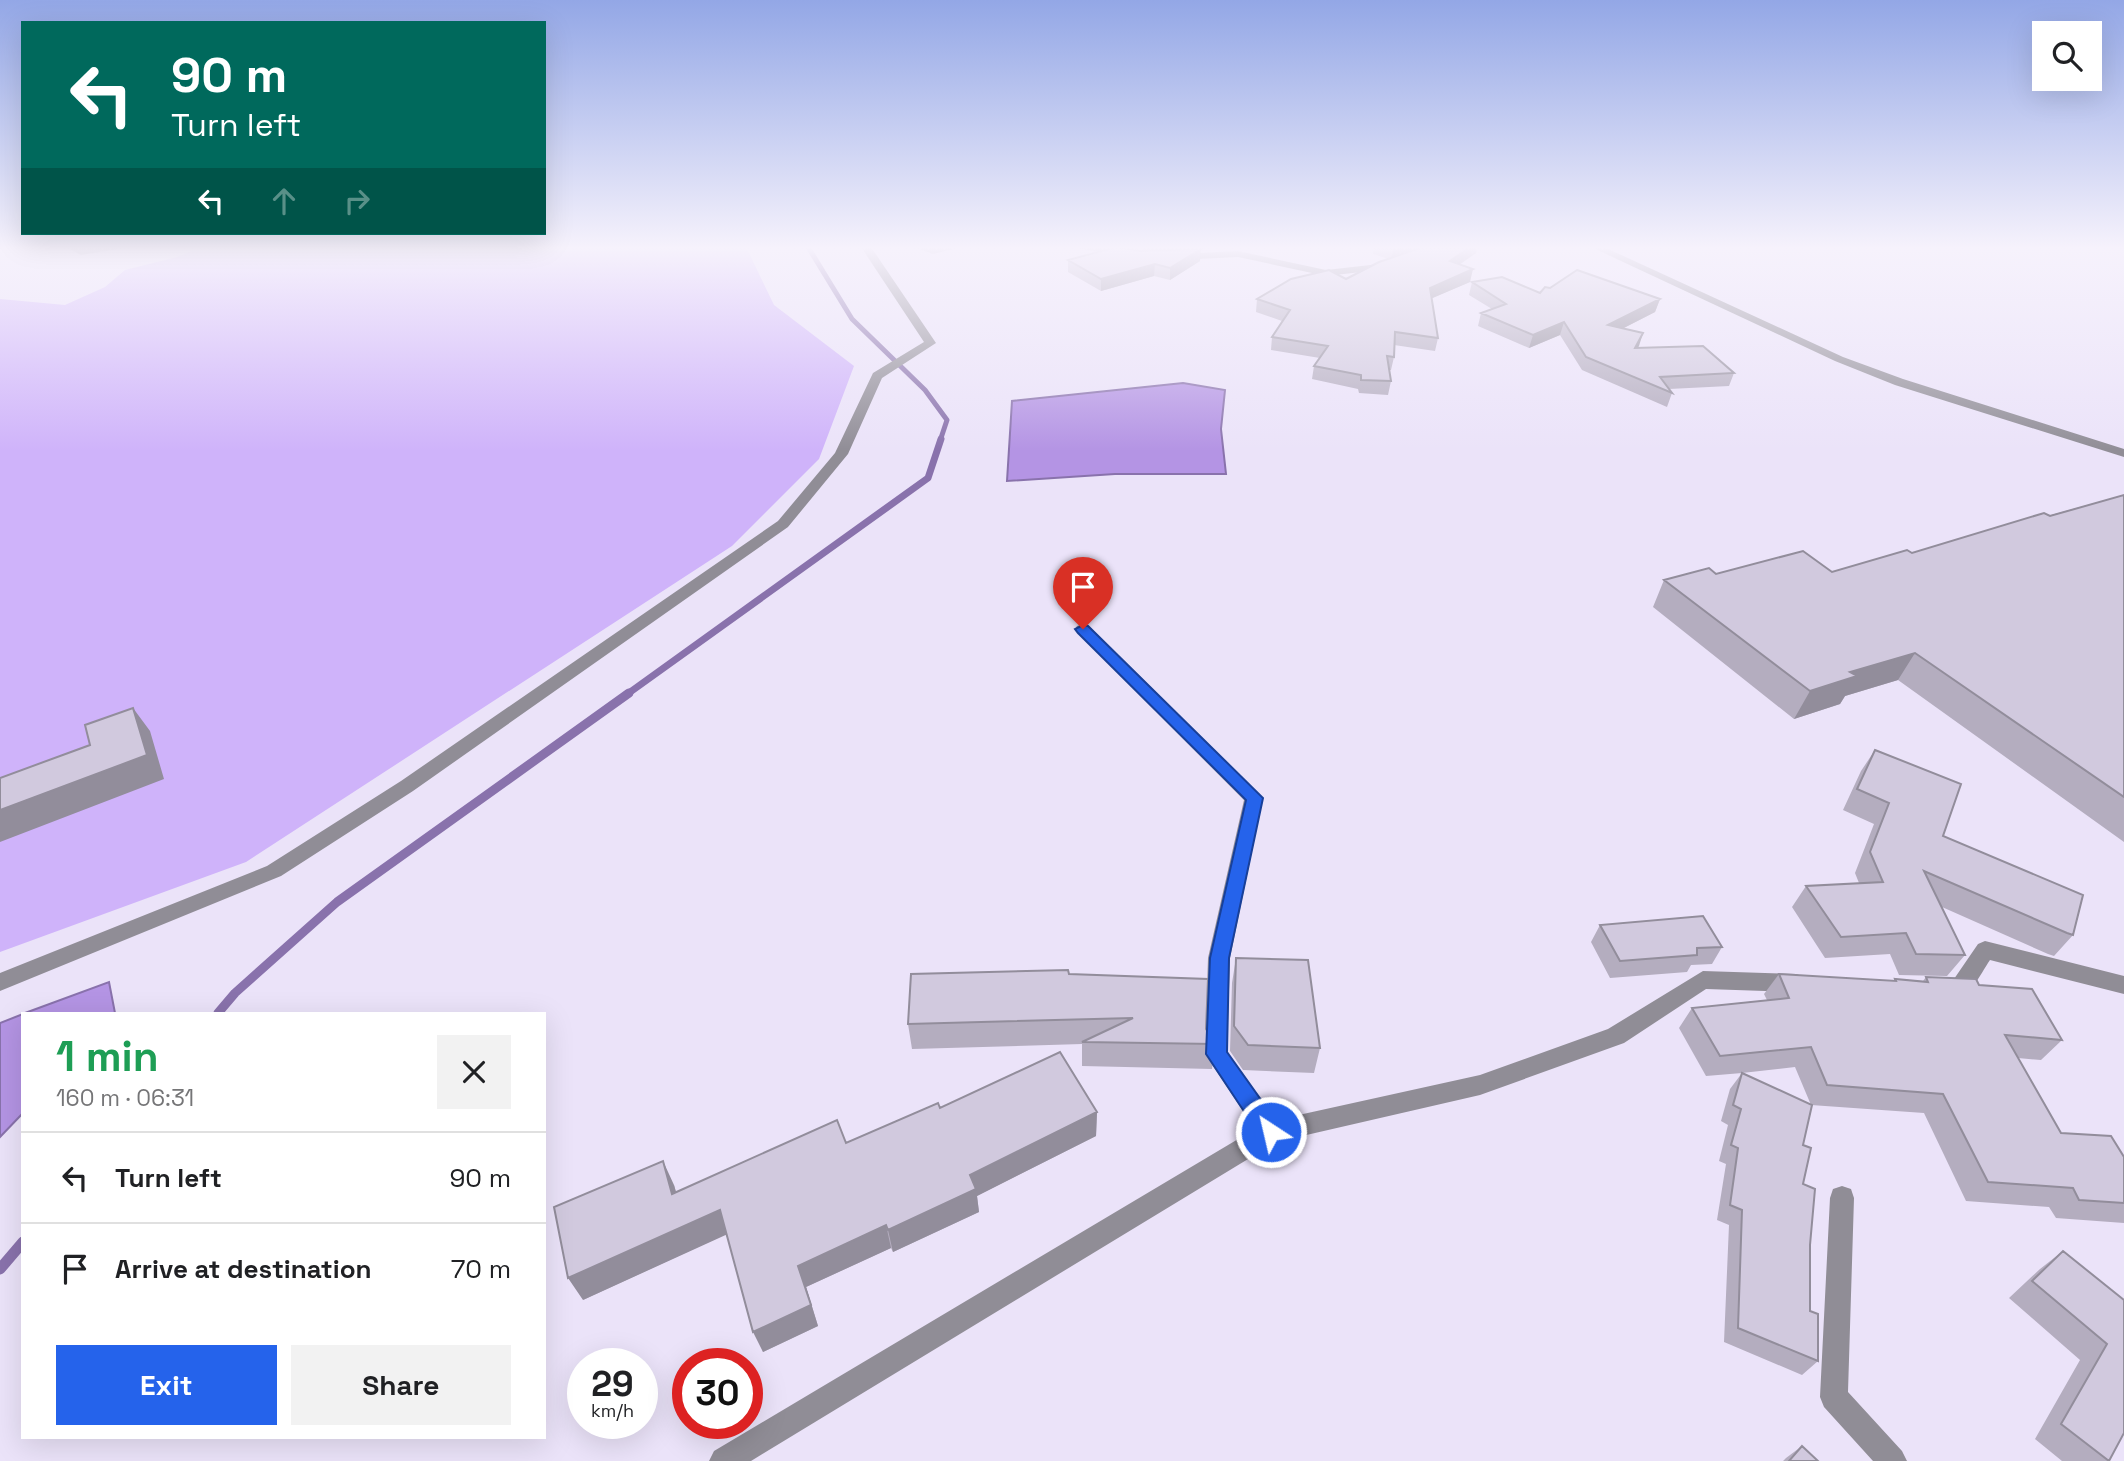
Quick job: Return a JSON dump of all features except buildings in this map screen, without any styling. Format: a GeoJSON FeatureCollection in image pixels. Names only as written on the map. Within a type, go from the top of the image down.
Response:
{"type":"FeatureCollection","features":[{"type":"Feature","properties":{"kind":"street"},"geometry":{"type":"LineString","coordinates":[[0,982],[274,871],[407,786],[783,524],[841,454],[877,376],[930,343],[911,315]]}},
{"type":"Feature","properties":{"kind":"street"},"geometry":{"type":"LineString","coordinates":[[1746,315],[1863,368],[2124,453]]}},
{"type":"Feature","properties":{"kind":"street"},"geometry":{"type":"LineString","coordinates":[[1083,629],[1254,798],[1219,958],[1216,1054],[1271,1132]]}},
{"type":"Feature","properties":{"kind":"street"},"geometry":{"type":"LineString","coordinates":[[1933,988],[1960,988],[1984,950],[2124,985]]}},
{"type":"Feature","properties":{"kind":"street"},"geometry":{"type":"LineString","coordinates":[[724,1461],[1271,1132],[1480,1085],[1616,1036],[1703,980],[1825,984]]}},
{"type":"Feature","properties":{"kind":"street"},"geometry":{"type":"LineString","coordinates":[[1842,1198],[1834,1397],[1892,1461]]}},
{"type":"Feature","properties":{"kind":"shaded area"},"geometry":{"type":"Polygon","coordinates":[[[0,315],[787,315],[854,366],[819,459],[732,546],[246,862],[0,952],[0,315]]]}},
{"type":"Feature","properties":{"kind":"shaded area"},"geometry":{"type":"Polygon","coordinates":[[[1183,383],[1225,390],[1221,429],[1226,474],[1115,474],[1007,481],[1012,401],[1183,383]]]}},
{"type":"Feature","properties":{"kind":"shaded area"},"geometry":{"type":"Polygon","coordinates":[[[109,982],[115,1012],[28,1012],[109,982]]]}},
{"type":"Feature","properties":{"kind":"shaded area"},"geometry":{"type":"Polygon","coordinates":[[[21,1015],[21,1115],[0,1137],[0,1023],[21,1015]]]}},
{"type":"Feature","properties":{"kind":"waterway"},"geometry":{"type":"LineString","coordinates":[[850,315],[925,390],[947,420],[940,441]]}},
{"type":"Feature","properties":{"kind":"waterway"},"geometry":{"type":"LineString","coordinates":[[626,695],[928,478],[941,439]]}},
{"type":"Feature","properties":{"kind":"waterway"},"geometry":{"type":"LineString","coordinates":[[219,1012],[235,993],[337,902],[629,693]]}},
{"type":"Feature","properties":{"kind":"waterway"},"geometry":{"type":"LineString","coordinates":[[0,1269],[21,1244]]}},
{"type":"Feature","properties":{"kind":"route"},"geometry":{"type":"LineString","coordinates":[[1083,629],[1254,798],[1219,958],[1216,1054],[1271,1132]]}}]}
